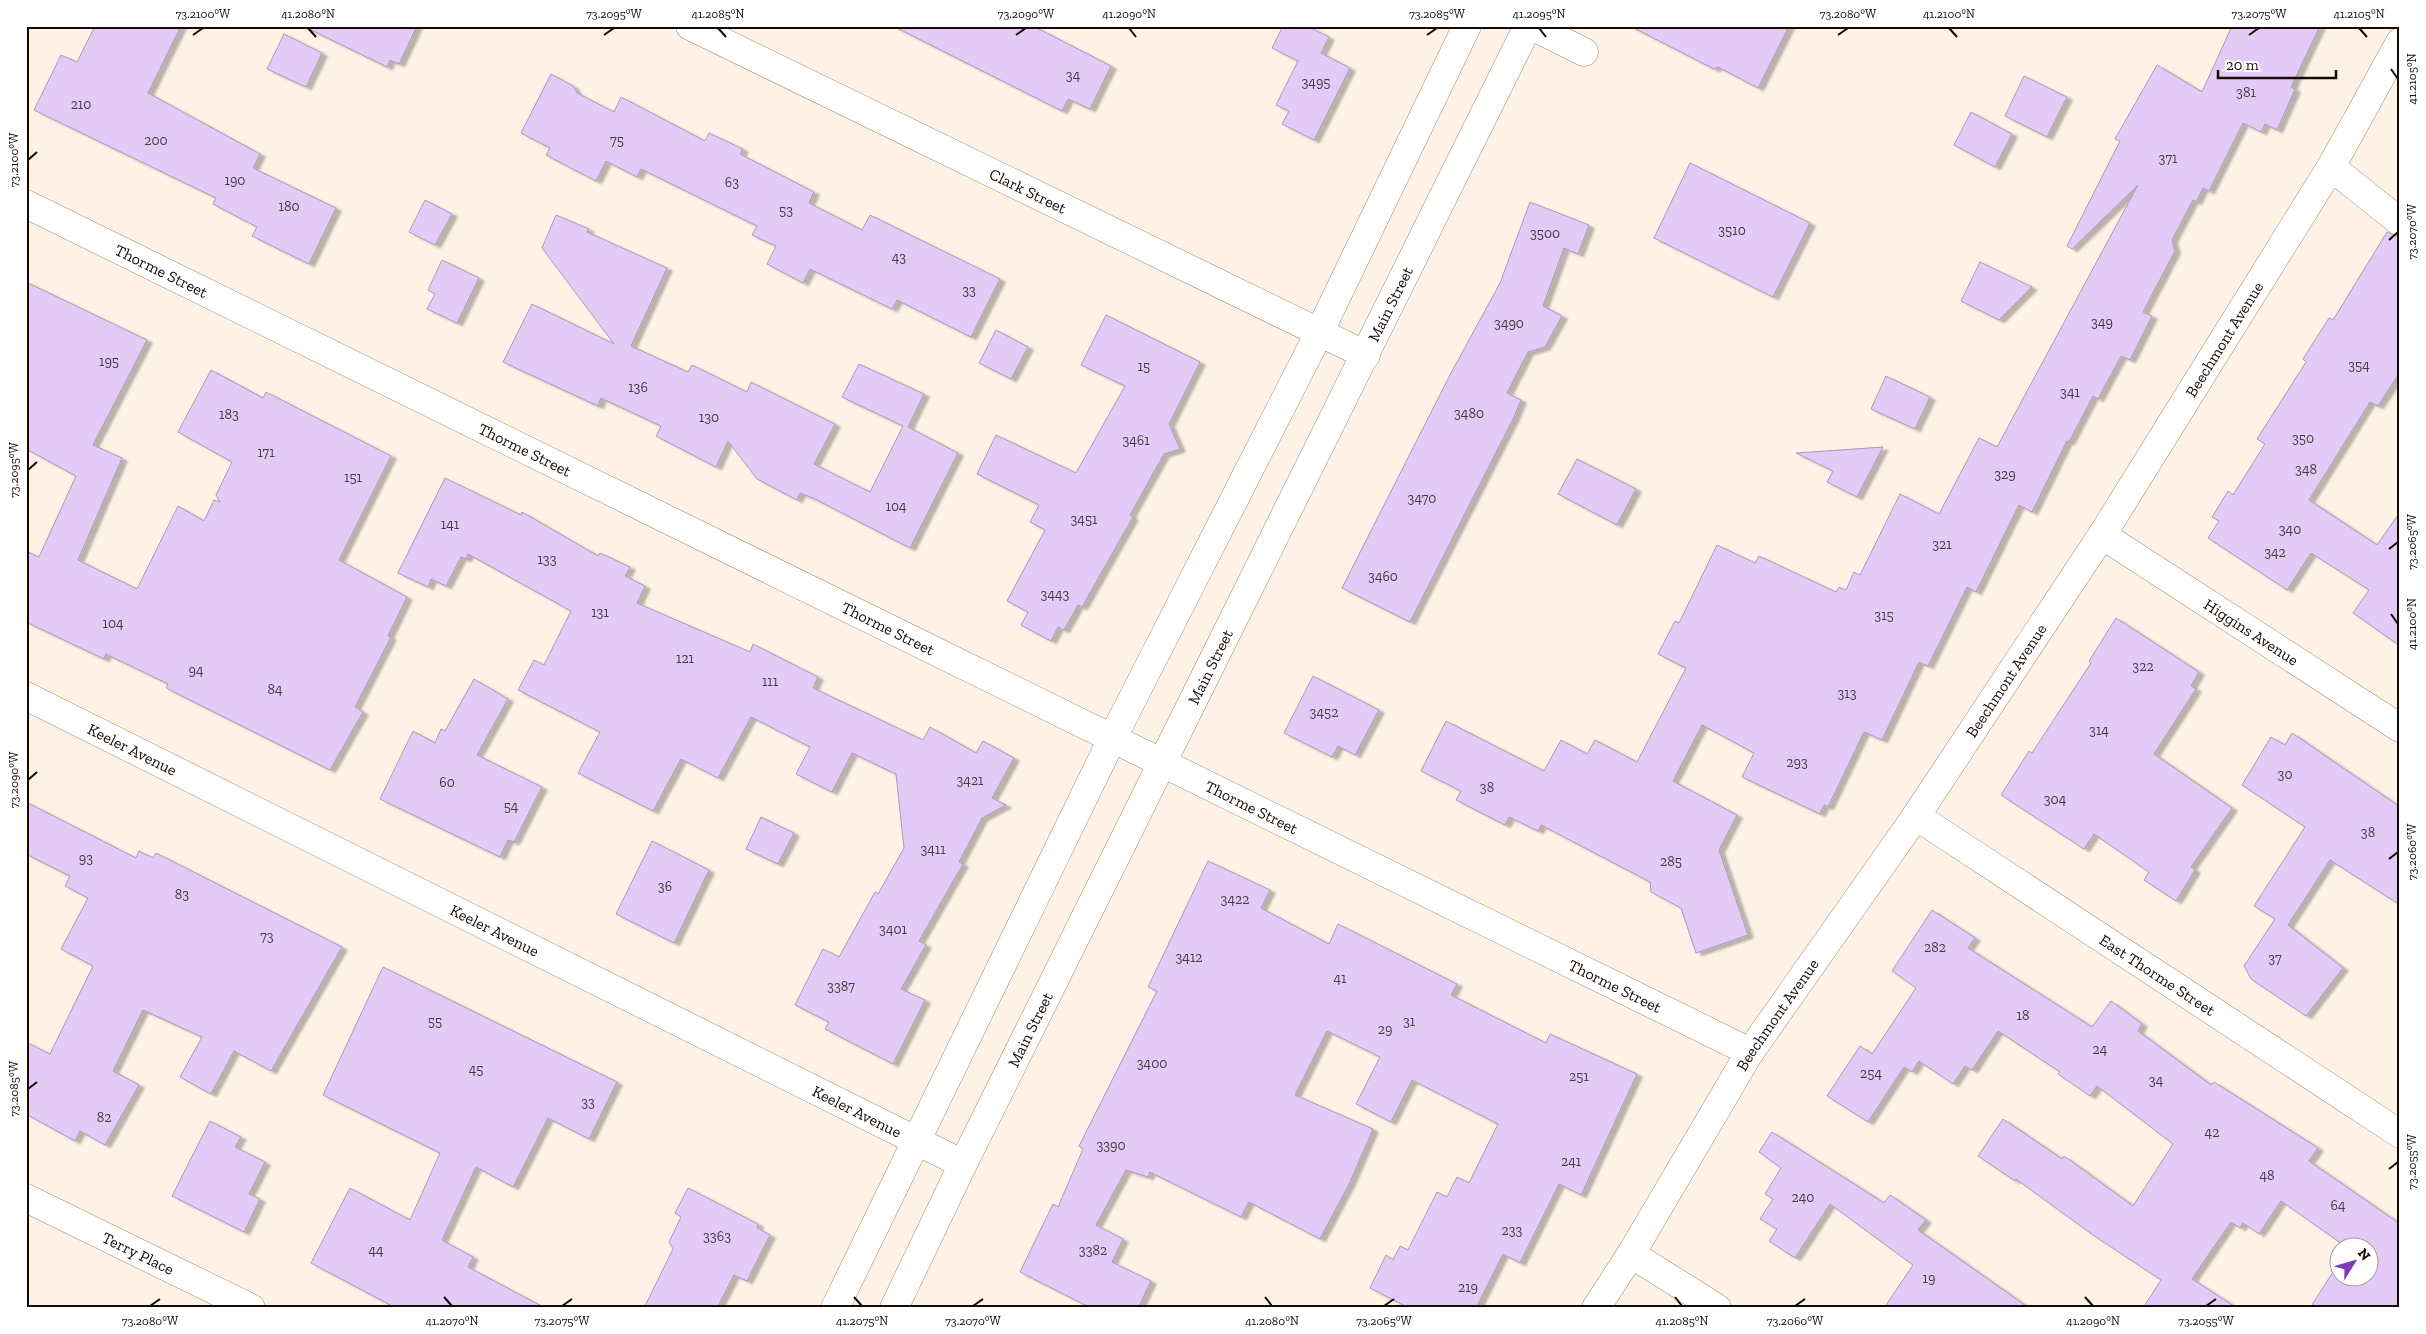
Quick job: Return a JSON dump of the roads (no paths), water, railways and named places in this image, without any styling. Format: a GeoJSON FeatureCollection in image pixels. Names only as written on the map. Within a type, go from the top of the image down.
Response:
{"type":"FeatureCollection","features":[{"type":"Feature","properties":{"kind":"street","name":"Clark Street"},"geometry":{"type":"LineString","coordinates":[[690,26],[1366,355]]}},
{"type":"Feature","properties":{"kind":"street"},"geometry":{"type":"LineString","coordinates":[[835,1308],[1113,737],[1318,333],[1468,26]]}},
{"type":"Feature","properties":{"kind":"street"},"geometry":{"type":"LineString","coordinates":[[1530,26],[1584,52]]}},
{"type":"Feature","properties":{"kind":"street","name":"Main Street"},"geometry":{"type":"LineString","coordinates":[[894,1308],[963,1164],[1530,26]]}},
{"type":"Feature","properties":{"kind":"street","name":"Beechmont Avenue"},"geometry":{"type":"LineString","coordinates":[[1596,1308],[1631,1254],[1750,1052],[1916,816],[2102,534],[2331,167],[2400,42]]}},
{"type":"Feature","properties":{"kind":"street"},"geometry":{"type":"LineString","coordinates":[[2331,167],[2400,222]]}},
{"type":"Feature","properties":{"kind":"street","name":"Thorme Street"},"geometry":{"type":"LineString","coordinates":[[26,204],[1113,737],[1750,1052]]}},
{"type":"Feature","properties":{"kind":"street","name":"Higgins Avenue"},"geometry":{"type":"LineString","coordinates":[[2102,534],[2400,728]]}},
{"type":"Feature","properties":{"kind":"street","name":"Keeler Avenue"},"geometry":{"type":"LineString","coordinates":[[26,696],[963,1164]]}},
{"type":"Feature","properties":{"kind":"street","name":"East Thorme Street"},"geometry":{"type":"LineString","coordinates":[[1916,816],[2400,1134]]}},
{"type":"Feature","properties":{"kind":"street","name":"Terry Place"},"geometry":{"type":"LineString","coordinates":[[26,1198],[251,1308]]}},
{"type":"Feature","properties":{"kind":"street"},"geometry":{"type":"LineString","coordinates":[[1631,1254],[1717,1308]]}}]}
